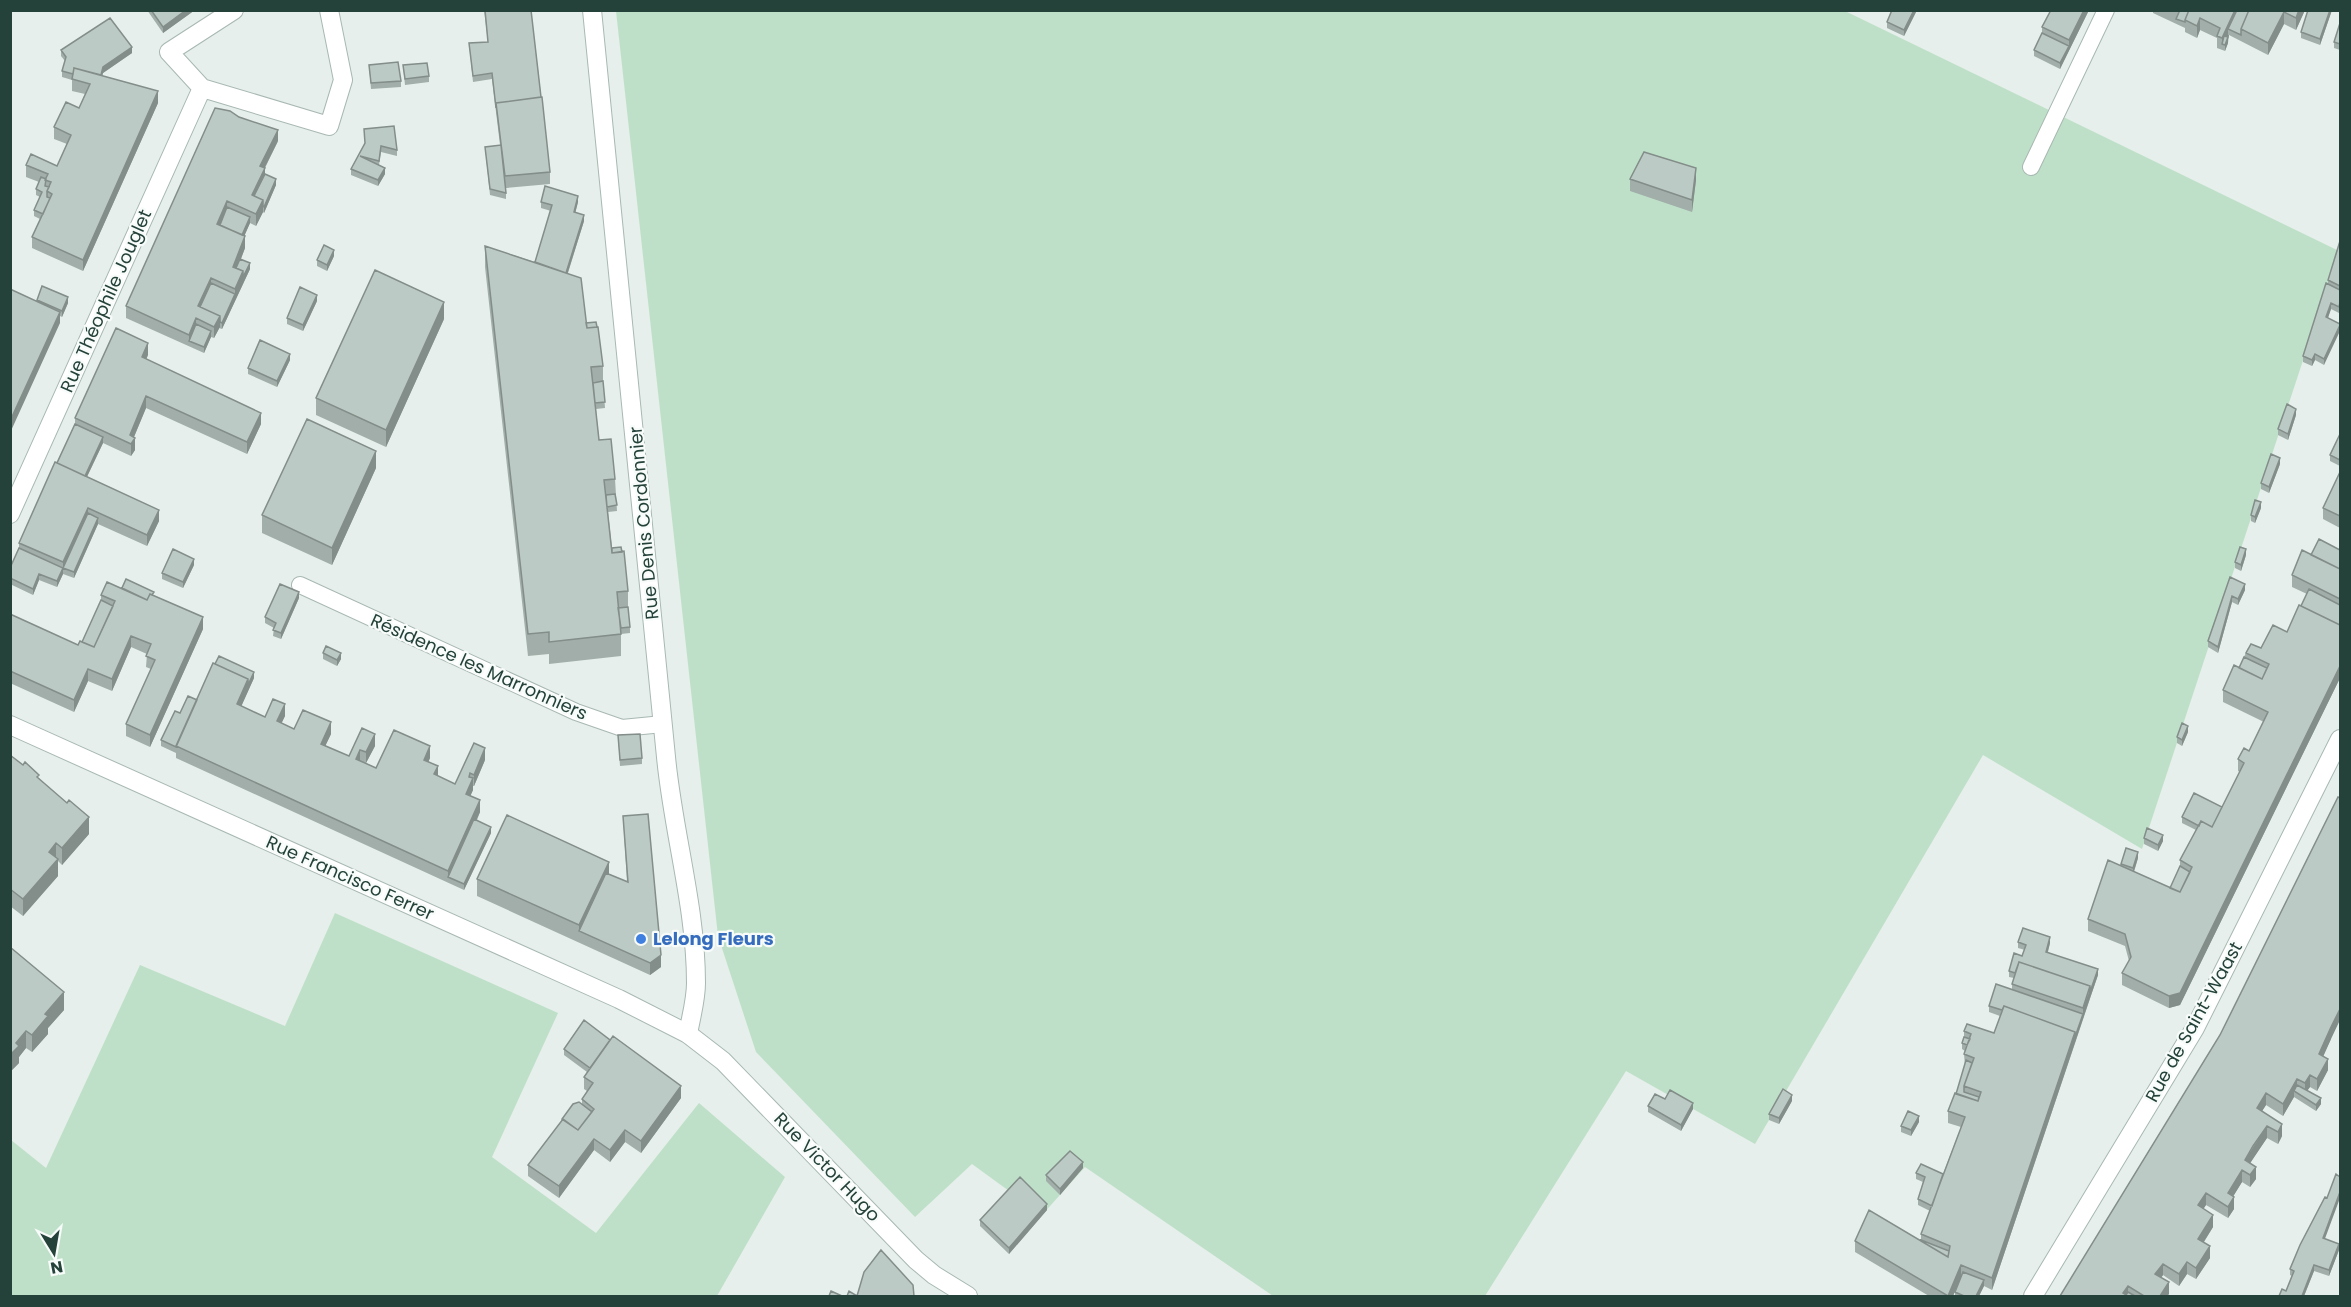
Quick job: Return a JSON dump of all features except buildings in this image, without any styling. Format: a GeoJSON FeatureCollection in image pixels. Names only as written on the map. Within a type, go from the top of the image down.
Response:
{"type":"FeatureCollection","features":[{"type":"Feature","properties":{"kind":"street"},"geometry":{"type":"LineString","coordinates":[[234,10],[169,52],[202,88],[329,126],[343,80],[329,10]]}},
{"type":"Feature","properties":{"kind":"street","name":"Rue Denis Cordonnier"},"geometry":{"type":"LineString","coordinates":[[592,10],[670,802],[687,901],[695,966],[694,1000],[688,1034]]}},
{"type":"Feature","properties":{"kind":"street","name":"Rue Théophile Jouglet"},"geometry":{"type":"LineString","coordinates":[[10,514],[202,88]]}},
{"type":"Feature","properties":{"kind":"street","name":"Rue Francisco Ferrer"},"geometry":{"type":"LineString","coordinates":[[10,725],[619,999],[688,1034]]}},
{"type":"Feature","properties":{"kind":"street","name":"Rue de Saint-Waast"},"geometry":{"type":"LineString","coordinates":[[2033,1296],[2195,1028],[2340,739]]}},
{"type":"Feature","properties":{"kind":"street","name":"Rue Victor Hugo"},"geometry":{"type":"LineString","coordinates":[[688,1034],[740,1078],[916,1260],[968,1296]]}},
{"type":"Feature","properties":{"kind":"lane"},"geometry":{"type":"LineString","coordinates":[[2031,167],[2106,10]]}},
{"type":"Feature","properties":{"kind":"lane","name":"Résidence les Marronniers"},"geometry":{"type":"LineString","coordinates":[[300,585],[576,712],[622,728],[663,724]]}},
{"type":"Feature","properties":{"kind":"green space"},"geometry":{"type":"Polygon","coordinates":[[[616,11],[1845,11],[2339,251],[2142,849],[1983,755],[1755,1144],[1626,1071],[1485,1296],[1273,1296],[1085,1167],[1042,1215],[972,1164],[915,1217],[756,1052],[718,936],[616,11]]]}},
{"type":"Feature","properties":{"kind":"green space"},"geometry":{"type":"Polygon","coordinates":[[[335,913],[558,1013],[492,1157],[596,1233],[699,1103],[785,1177],[717,1296],[11,1296],[11,1140],[46,1168],[140,965],[285,1026],[335,913]]]}},
{"type":"Feature","properties":{"kind":"place","name":"Lelong Fleurs"},"geometry":{"type":"Point","coordinates":[641,939]}}]}
